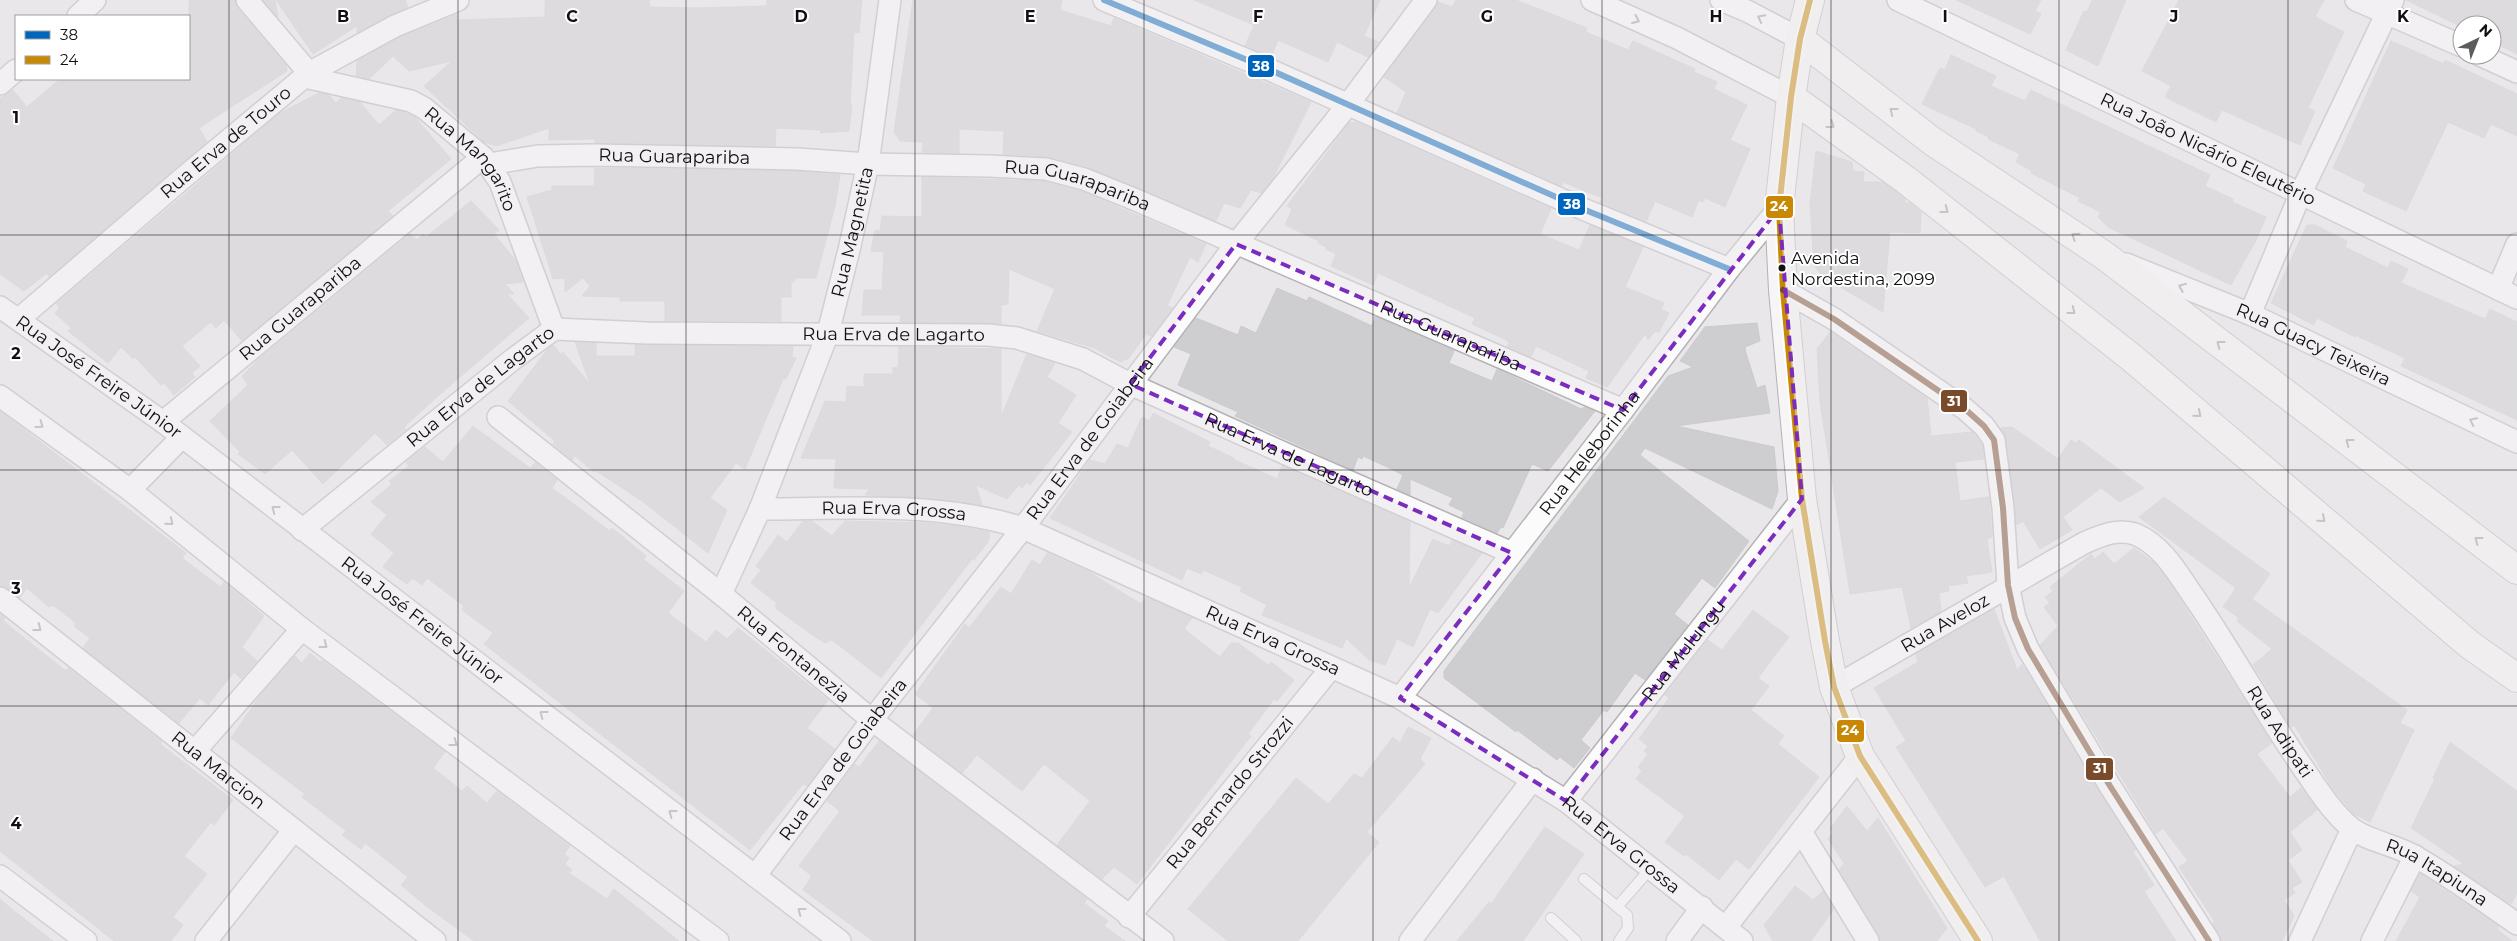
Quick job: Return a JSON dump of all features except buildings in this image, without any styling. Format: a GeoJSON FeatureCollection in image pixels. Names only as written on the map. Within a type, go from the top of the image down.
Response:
{"type":"FeatureCollection","features":[{"type":"Feature","properties":{"kind":"street"},"geometry":{"type":"LineString","coordinates":[[79,15],[95,0]]}},
{"type":"Feature","properties":{"kind":"street"},"geometry":{"type":"LineString","coordinates":[[248,0],[307,75]]}},
{"type":"Feature","properties":{"kind":"street","name":"Rua Erva de Touro"},"geometry":{"type":"LineString","coordinates":[[19,319],[212,153],[307,75],[395,26],[458,0]]}},
{"type":"Feature","properties":{"kind":"street","name":"Rua Magnetita"},"geometry":{"type":"LineString","coordinates":[[722,594],[760,509],[828,333],[868,164],[890,0]]}},
{"type":"Feature","properties":{"kind":"street"},"geometry":{"type":"LineString","coordinates":[[1104,0],[1583,209],[1729,268]]}},
{"type":"Feature","properties":{"kind":"street","name":"Rua Erva de Goiabeira"},"geometry":{"type":"LineString","coordinates":[[755,876],[872,720],[1023,528],[1236,244],[1347,106],[1426,0]]}},
{"type":"Feature","properties":{"kind":"street"},"geometry":{"type":"LineString","coordinates":[[1592,0],[1677,38],[1791,97],[1933,200],[2132,358],[2448,626],[2517,678]]}},
{"type":"Feature","properties":{"kind":"street"},"geometry":{"type":"LineString","coordinates":[[1721,0],[1747,11],[1800,39],[1932,141],[2105,256],[2517,570]]}},
{"type":"Feature","properties":{"kind":"street"},"geometry":{"type":"LineString","coordinates":[[1810,0],[1800,39],[1791,97],[1779,208],[1783,290],[1802,499],[1824,641],[1834,687],[1860,756],[1978,941]]}},
{"type":"Feature","properties":{"kind":"street","name":"Rua João Nicário Eleutério"},"geometry":{"type":"LineString","coordinates":[[1898,0],[2517,298]]}},
{"type":"Feature","properties":{"kind":"street"},"geometry":{"type":"LineString","coordinates":[[2356,0],[2390,7],[2452,41]]}},
{"type":"Feature","properties":{"kind":"street"},"geometry":{"type":"LineString","coordinates":[[2250,314],[2300,195],[2390,7]]}},
{"type":"Feature","properties":{"kind":"street"},"geometry":{"type":"LineString","coordinates":[[2502,65],[2517,72]]}},
{"type":"Feature","properties":{"kind":"street"},"geometry":{"type":"LineString","coordinates":[[0,84],[15,71]]}},
{"type":"Feature","properties":{"kind":"street","name":"Rua Mangarito"},"geometry":{"type":"LineString","coordinates":[[307,75],[411,101],[424,108],[486,160],[500,182],[554,329]]}},
{"type":"Feature","properties":{"kind":"street","name":"Rua Guarapariba"},"geometry":{"type":"LineString","coordinates":[[163,422],[486,160],[538,156],[594,155],[797,159],[868,164],[1046,169],[1084,179],[1623,410]]}},
{"type":"Feature","properties":{"kind":"street","name":"Rua Heleborinha"},"geometry":{"type":"LineString","coordinates":[[1400,698],[1623,410],[1729,268],[1779,208]]}},
{"type":"Feature","properties":{"kind":"street"},"geometry":{"type":"LineString","coordinates":[[2498,289],[2517,244]]}},
{"type":"Feature","properties":{"kind":"street","name":"Rua Guacy Teixeira"},"geometry":{"type":"LineString","coordinates":[[2105,256],[2250,314],[2517,442]]}},
{"type":"Feature","properties":{"kind":"street"},"geometry":{"type":"LineString","coordinates":[[1783,290],[1842,324],[1966,409],[1984,426],[1994,440],[2003,508],[2008,585],[2015,618],[2028,649],[2110,786],[2209,941]]}},
{"type":"Feature","properties":{"kind":"street","name":"Rua José Freire Júnior"},"geometry":{"type":"LineString","coordinates":[[0,307],[163,422],[840,941]]}},
{"type":"Feature","properties":{"kind":"street","name":"Rua Erva de Lagarto"},"geometry":{"type":"LineString","coordinates":[[302,530],[512,360],[554,329],[647,333],[988,335],[1017,338],[1083,359],[1130,384],[1512,553]]}},
{"type":"Feature","properties":{"kind":"street"},"geometry":{"type":"LineString","coordinates":[[0,396],[130,490],[302,629],[718,941]]}},
{"type":"Feature","properties":{"kind":"street","name":"Rua Fontanezia"},"geometry":{"type":"LineString","coordinates":[[498,417],[722,594],[872,720],[1163,941]]}},
{"type":"Feature","properties":{"kind":"street"},"geometry":{"type":"LineString","coordinates":[[130,490],[182,437]]}},
{"type":"Feature","properties":{"kind":"street","name":"Rua Mulungu"},"geometry":{"type":"LineString","coordinates":[[1566,801],[1755,562],[1802,499]]}},
{"type":"Feature","properties":{"kind":"street","name":"Rua Erva Grossa"},"geometry":{"type":"LineString","coordinates":[[760,509],[931,509],[994,518],[1023,528],[1400,698],[1566,801],[1702,907],[1742,941]]}},
{"type":"Feature","properties":{"kind":"street","name":"Rua Aveloz"},"geometry":{"type":"LineString","coordinates":[[1834,687],[2008,585],[2102,535],[2126,532],[2137,535]]}},
{"type":"Feature","properties":{"kind":"street","name":"Rua Adipati"},"geometry":{"type":"LineString","coordinates":[[2137,535],[2156,547],[2168,560],[2213,625],[2324,800],[2352,829]]}},
{"type":"Feature","properties":{"kind":"street","name":"Rua Marcion"},"geometry":{"type":"LineString","coordinates":[[0,598],[293,831],[435,941]]}},
{"type":"Feature","properties":{"kind":"street"},"geometry":{"type":"LineString","coordinates":[[194,752],[302,629]]}},
{"type":"Feature","properties":{"kind":"street","name":"Rua Bernardo Strozzi"},"geometry":{"type":"LineString","coordinates":[[1129,917],[1331,668]]}},
{"type":"Feature","properties":{"kind":"street"},"geometry":{"type":"LineString","coordinates":[[1726,927],[1802,833],[1860,756]]}},
{"type":"Feature","properties":{"kind":"street"},"geometry":{"type":"LineString","coordinates":[[1410,941],[1533,779]]}},
{"type":"Feature","properties":{"kind":"street"},"geometry":{"type":"LineString","coordinates":[[2300,941],[2352,829]]}},
{"type":"Feature","properties":{"kind":"street","name":"Rua Itapiuna"},"geometry":{"type":"LineString","coordinates":[[2352,829],[2415,856],[2517,924]]}},
{"type":"Feature","properties":{"kind":"street"},"geometry":{"type":"LineString","coordinates":[[206,941],[293,831]]}},
{"type":"Feature","properties":{"kind":"street"},"geometry":{"type":"LineString","coordinates":[[1802,833],[1868,941]]}},
{"type":"Feature","properties":{"kind":"street"},"geometry":{"type":"LineString","coordinates":[[2372,941],[2415,856]]}},
{"type":"Feature","properties":{"kind":"street"},"geometry":{"type":"LineString","coordinates":[[0,876],[86,941]]}},
{"type":"Feature","properties":{"kind":"street"},"geometry":{"type":"LineString","coordinates":[[1677,941],[1702,907]]}},
{"type":"Feature","properties":{"kind":"lane"},"geometry":{"type":"LineString","coordinates":[[1617,907],[1652,868]]}},
{"type":"Feature","properties":{"kind":"lane"},"geometry":{"type":"LineString","coordinates":[[1584,879],[1627,916],[1628,928],[1619,941]]}},
{"type":"Feature","properties":{"kind":"lane"},"geometry":{"type":"LineString","coordinates":[[1551,918],[1576,941]]}},
{"type":"Feature","properties":{"kind":"highlighted area"},"geometry":{"type":"Polygon","coordinates":[[[1779,208],[1802,499],[1566,801],[1400,698],[1512,553],[1130,384],[1236,244],[1623,410],[1779,208]]]}},
{"type":"Feature","properties":{"kind":"transit line","name":"38"},"geometry":{"type":"LineString","coordinates":[[1104,0],[1259,65],[1583,209],[1729,269]]}},
{"type":"Feature","properties":{"kind":"transit line","name":"24"},"geometry":{"type":"LineString","coordinates":[[1810,0],[1800,39],[1791,97],[1779,208],[1783,290],[1802,499],[1825,641],[1834,687],[1860,756],[1978,941]]}},
{"type":"Feature","properties":{"kind":"transit line","name":"31"},"geometry":{"type":"LineString","coordinates":[[1783,290],[1834,319],[1965,409],[1984,426],[1994,440],[2003,508],[2008,585],[2015,618],[2028,649],[2110,786],[2209,941]]}},
{"type":"Feature","properties":{"kind":"place","name":"Avenida Nordestina, 2099"},"geometry":{"type":"Point","coordinates":[1782,268]}}]}
